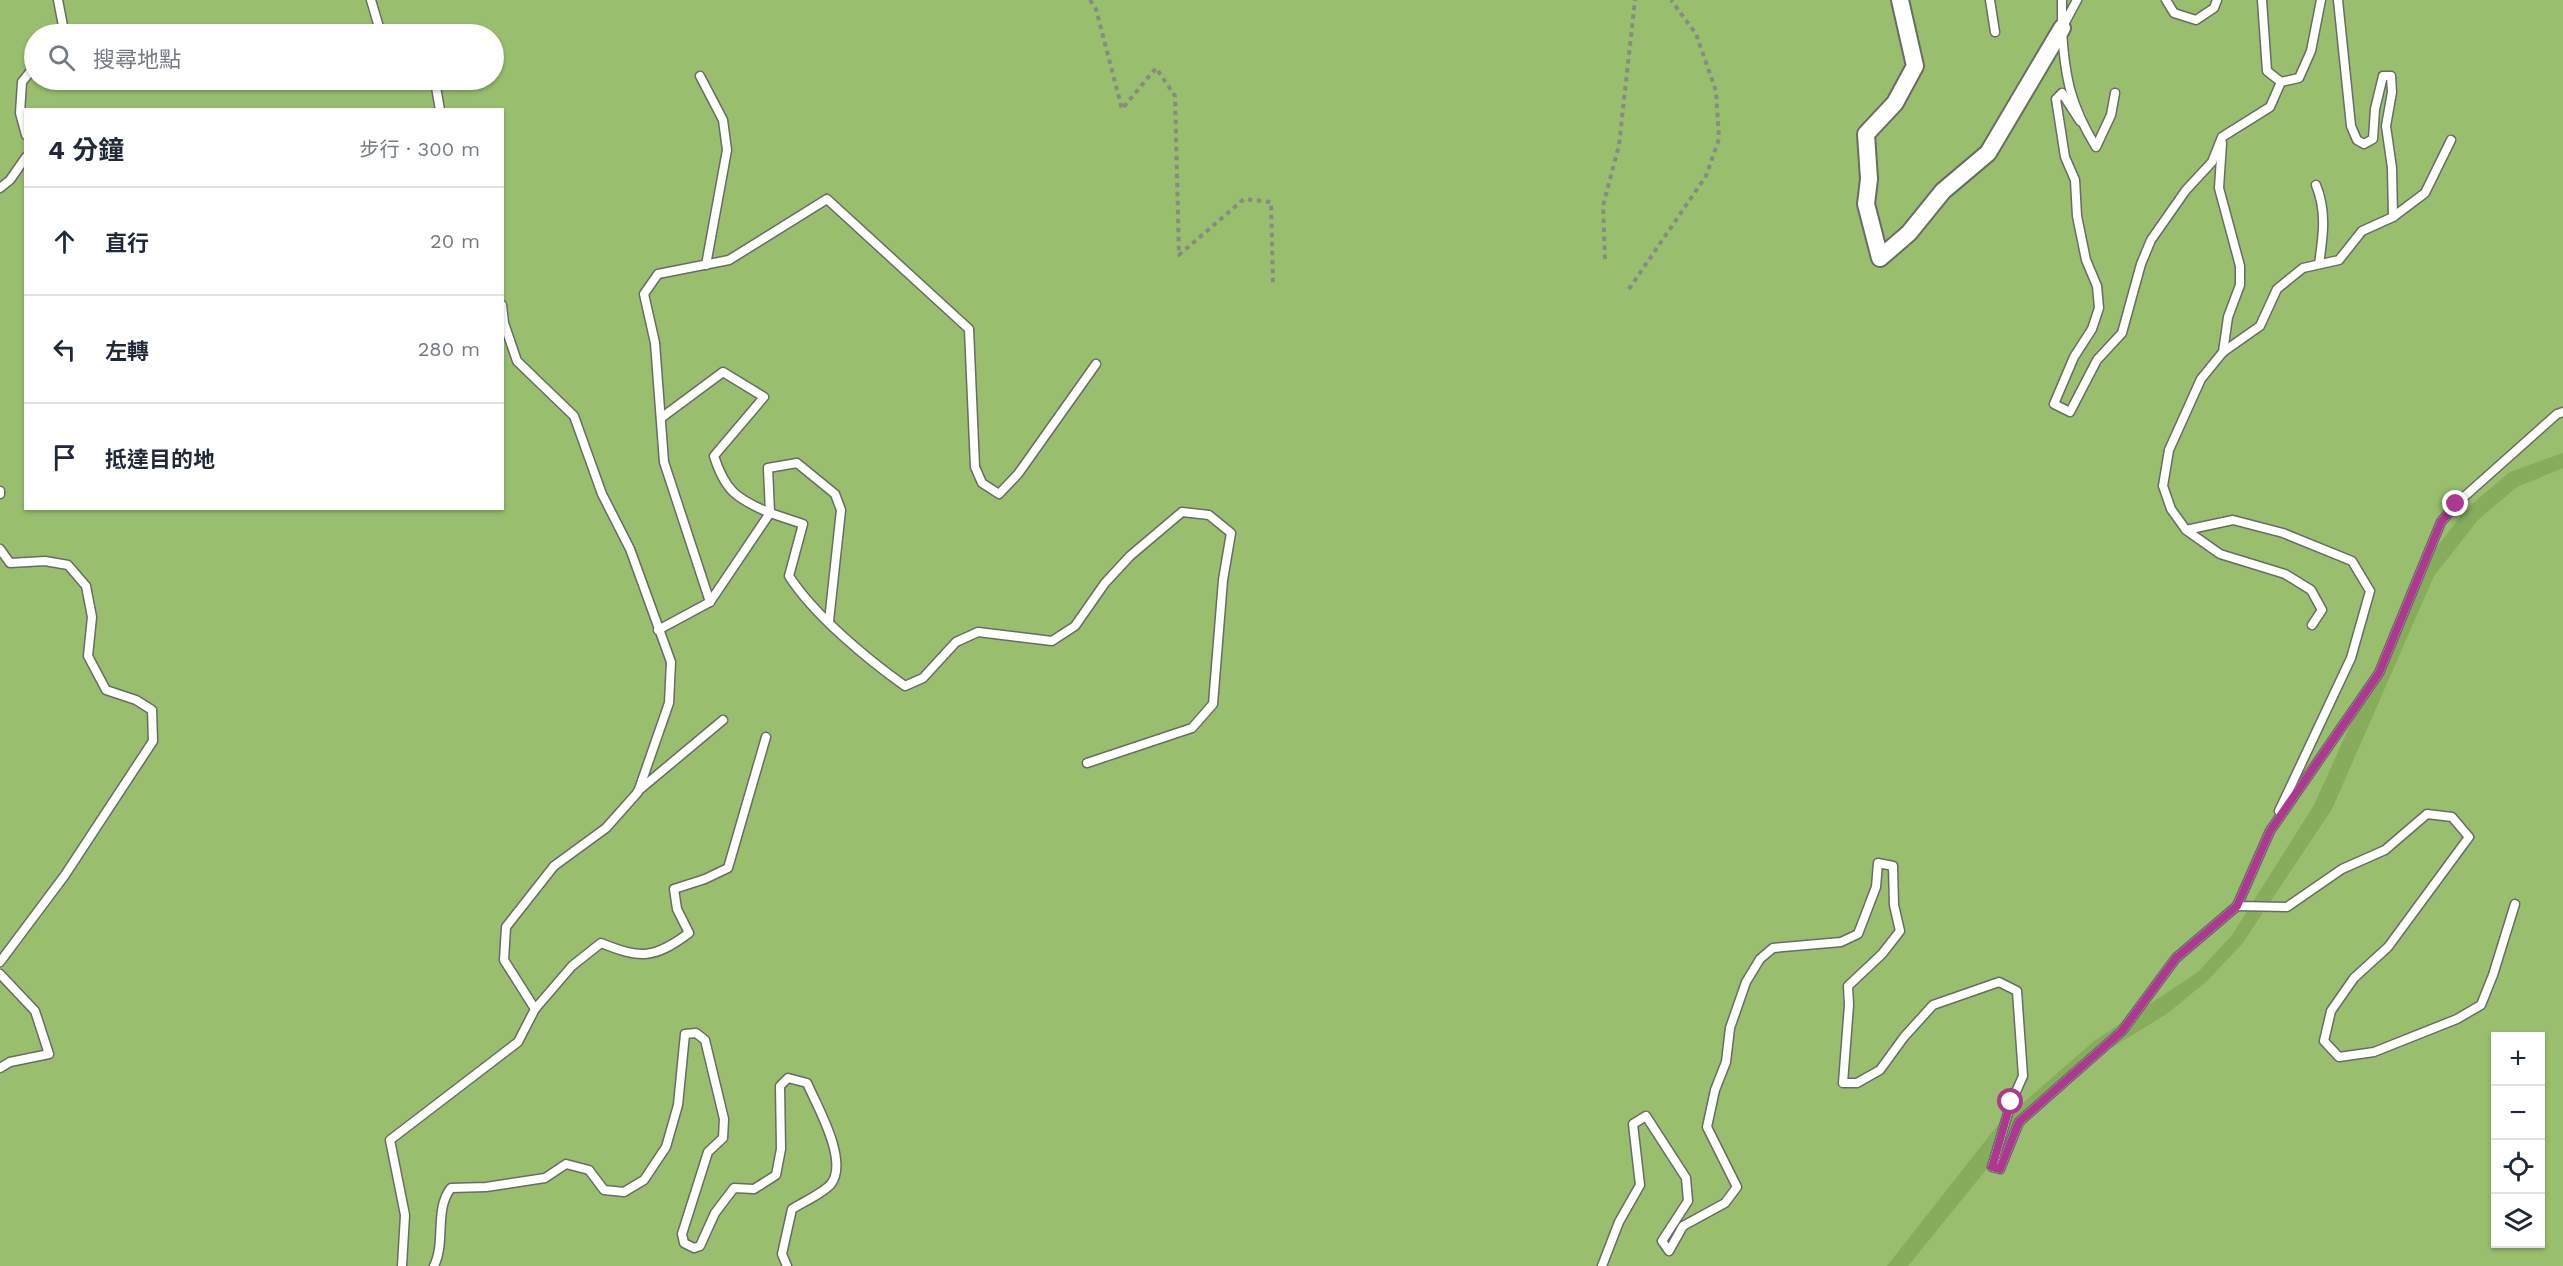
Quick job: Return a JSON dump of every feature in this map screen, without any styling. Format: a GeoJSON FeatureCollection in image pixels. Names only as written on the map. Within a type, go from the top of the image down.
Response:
{"type":"FeatureCollection","features":[{"type":"Feature","properties":{"kind":"street"},"geometry":{"type":"LineString","coordinates":[[1900,0],[1915,66],[1895,103],[1866,134],[1869,179],[1866,204],[1880,258],[1909,233],[1943,191],[1988,153],[2062,28]]}},
{"type":"Feature","properties":{"kind":"lane"},"geometry":{"type":"LineString","coordinates":[[58,0],[63,24]]}},
{"type":"Feature","properties":{"kind":"lane"},"geometry":{"type":"LineString","coordinates":[[371,0],[378,24]]}},
{"type":"Feature","properties":{"kind":"lane"},"geometry":{"type":"LineString","coordinates":[[1990,0],[1995,32]]}},
{"type":"Feature","properties":{"kind":"lane"},"geometry":{"type":"LineString","coordinates":[[2062,0],[2065,76],[2080,121]]}},
{"type":"Feature","properties":{"kind":"lane"},"geometry":{"type":"LineString","coordinates":[[2062,28],[2078,0]]}},
{"type":"Feature","properties":{"kind":"lane"},"geometry":{"type":"LineString","coordinates":[[2166,0],[2174,13],[2196,20],[2214,8],[2217,0]]}},
{"type":"Feature","properties":{"kind":"lane"},"geometry":{"type":"LineString","coordinates":[[2262,0],[2267,71],[2281,82]]}},
{"type":"Feature","properties":{"kind":"lane"},"geometry":{"type":"LineString","coordinates":[[2281,82],[2299,78],[2311,51],[2321,0]]}},
{"type":"Feature","properties":{"kind":"lane"},"geometry":{"type":"LineString","coordinates":[[2338,0],[2351,126],[2357,140],[2364,144],[2373,139],[2375,109],[2383,76],[2391,76],[2392,92],[2386,126],[2392,168],[2393,217]]}},
{"type":"Feature","properties":{"kind":"lane"},"geometry":{"type":"LineString","coordinates":[[700,76],[723,120],[727,150],[706,265]]}},
{"type":"Feature","properties":{"kind":"lane"},"geometry":{"type":"LineString","coordinates":[[24,80],[20,113],[24,128]]}},
{"type":"Feature","properties":{"kind":"lane"},"geometry":{"type":"LineString","coordinates":[[2115,93],[2111,115],[2096,147],[2062,93],[2056,99],[2065,157],[2076,180],[2077,216],[2086,261],[2097,286],[2099,308],[2092,329],[2074,357],[2054,404],[2070,412],[2097,360],[2122,333],[2140,264],[2151,240],[2186,190],[2212,162],[2222,137],[2270,107],[2281,82]]}},
{"type":"Feature","properties":{"kind":"lane"},"geometry":{"type":"LineString","coordinates":[[437,90],[440,108]]}},
{"type":"Feature","properties":{"kind":"lane"},"geometry":{"type":"LineString","coordinates":[[2222,137],[2219,188],[2240,266],[2240,285],[2228,317],[2223,352]]}},
{"type":"Feature","properties":{"kind":"lane"},"geometry":{"type":"LineString","coordinates":[[2312,625],[2322,610],[2312,590],[2285,574],[2220,554],[2186,530],[2170,509],[2163,486],[2169,450],[2200,379],[2223,352],[2260,326],[2277,289],[2303,268],[2339,260],[2362,231],[2393,217],[2425,193],[2451,140]]}},
{"type":"Feature","properties":{"kind":"lane"},"geometry":{"type":"LineString","coordinates":[[0,188],[10,180],[24,160]]}},
{"type":"Feature","properties":{"kind":"lane"},"geometry":{"type":"LineString","coordinates":[[2316,185],[2322,199],[2325,229],[2319,264]]}},
{"type":"Feature","properties":{"kind":"lane"},"geometry":{"type":"LineString","coordinates":[[710,602],[664,462],[655,344],[644,294],[658,274],[685,266],[706,265],[729,260],[827,199],[969,329],[975,467],[982,483],[999,494],[1018,474],[1096,364]]}},
{"type":"Feature","properties":{"kind":"lane"},"geometry":{"type":"LineString","coordinates":[[504,323],[517,361],[574,416],[602,494],[630,549],[670,662],[669,703],[638,792]]}},
{"type":"Feature","properties":{"kind":"lane"},"geometry":{"type":"LineString","coordinates":[[661,418],[723,372],[764,397],[714,456],[722,480],[742,501],[803,524],[789,576],[801,595],[881,669],[904,686],[922,678],[956,642],[978,632],[1052,641],[1076,626],[1105,583],[1130,556],[1182,512],[1209,515],[1231,533],[1223,580],[1214,704],[1192,728],[1087,763]]}},
{"type":"Feature","properties":{"kind":"lane"},"geometry":{"type":"LineString","coordinates":[[2270,831],[2379,673],[2441,522],[2456,504],[2557,414],[2563,412]]}},
{"type":"Feature","properties":{"kind":"lane"},"geometry":{"type":"LineString","coordinates":[[658,630],[710,602],[770,513],[768,468],[797,463],[835,494],[841,510],[829,621]]}},
{"type":"Feature","properties":{"kind":"lane"},"geometry":{"type":"LineString","coordinates":[[1602,1266],[1619,1222],[1640,1185],[1633,1124],[1646,1116],[1686,1178],[1688,1201],[1662,1241],[1669,1251],[1683,1226],[1725,1203],[1737,1187],[1707,1127],[1726,1062],[1730,1028],[1746,982],[1760,958],[1773,948],[1841,942],[1858,934],[1876,887],[1878,863],[1893,866],[1894,905],[1900,931],[1882,954],[1848,986],[1849,1005],[1842,1083],[1857,1083],[1880,1070],[1904,1037],[1933,1005],[1999,982],[2017,991],[2023,1076],[2011,1102],[1992,1167],[2000,1169],[2019,1122],[2122,1031],[2176,958],[2237,906],[2351,658],[2370,591],[2352,561],[2283,533],[2233,520],[2186,530]]}},
{"type":"Feature","properties":{"kind":"lane"},"geometry":{"type":"LineString","coordinates":[[0,549],[10,563],[45,561],[68,565],[86,586],[92,617],[88,656],[106,690],[136,700],[152,710],[153,741],[66,874],[0,962]]}},
{"type":"Feature","properties":{"kind":"lane"},"geometry":{"type":"LineString","coordinates":[[535,1009],[504,960],[506,927],[554,866],[606,828],[638,792],[723,720]]}},
{"type":"Feature","properties":{"kind":"lane"},"geometry":{"type":"LineString","coordinates":[[402,1266],[405,1215],[390,1140],[518,1042],[535,1009],[572,966],[601,943],[630,955],[655,954],[689,933],[677,909],[674,889],[705,879],[728,868],[766,736]]}},
{"type":"Feature","properties":{"kind":"lane"},"geometry":{"type":"LineString","coordinates":[[2237,906],[2287,907],[2342,869],[2385,850],[2427,814],[2452,818],[2469,837],[2388,947],[2354,978],[2331,1011],[2324,1041],[2339,1057],[2374,1052],[2457,1019],[2481,1005],[2493,975],[2515,904]]}},
{"type":"Feature","properties":{"kind":"lane"},"geometry":{"type":"LineString","coordinates":[[0,974],[35,1011],[49,1054],[9,1062],[0,1068]]}},
{"type":"Feature","properties":{"kind":"lane"},"geometry":{"type":"LineString","coordinates":[[434,1266],[439,1256],[443,1198],[451,1188],[486,1187],[545,1178],[566,1164],[590,1170],[604,1190],[624,1192],[644,1180],[666,1147],[678,1105],[686,1034],[696,1033],[705,1040],[724,1119],[723,1138],[708,1152],[682,1234],[684,1243],[694,1248],[700,1246],[715,1213],[734,1188],[754,1189],[776,1175],[781,1149],[780,1086],[788,1078],[807,1083],[836,1152],[837,1169],[831,1184],[792,1209],[782,1254],[788,1266]]}},
{"type":"Feature","properties":{"kind":"path"},"geometry":{"type":"LineString","coordinates":[[1090,0],[1096,9],[1122,109],[1156,68],[1175,96],[1179,255],[1244,199],[1271,202],[1274,283]]}},
{"type":"Feature","properties":{"kind":"path"},"geometry":{"type":"LineString","coordinates":[[1605,259],[1603,206],[1619,145],[1635,0]]}},
{"type":"Feature","properties":{"kind":"path"},"geometry":{"type":"LineString","coordinates":[[1629,289],[1706,176],[1719,139],[1716,91],[1696,34],[1671,0]]}},
{"type":"Feature","properties":{"kind":"shaded area"},"geometry":{"type":"Polygon","coordinates":[[[0,0],[2563,0],[2563,1266],[0,1266],[0,0]]]}},
{"type":"Feature","properties":{"kind":"shaded area"},"geometry":{"type":"Polygon","coordinates":[[[2563,453],[2563,468],[2517,487],[2478,520],[2434,576],[2332,809],[2242,944],[2207,981],[2168,1013],[2105,1052],[2064,1083],[2011,1139],[1908,1266],[1887,1266],[1997,1126],[2094,1041],[2198,972],[2232,935],[2314,805],[2423,565],[2466,509],[2510,472],[2563,453]]]}},
{"type":"Feature","properties":{"kind":"route"},"geometry":{"type":"LineString","coordinates":[[2011,1102],[1992,1167],[2000,1169],[2019,1122],[2077,1068],[2122,1031],[2176,958],[2237,906],[2270,831],[2379,673],[2441,522],[2456,504]]}}]}
